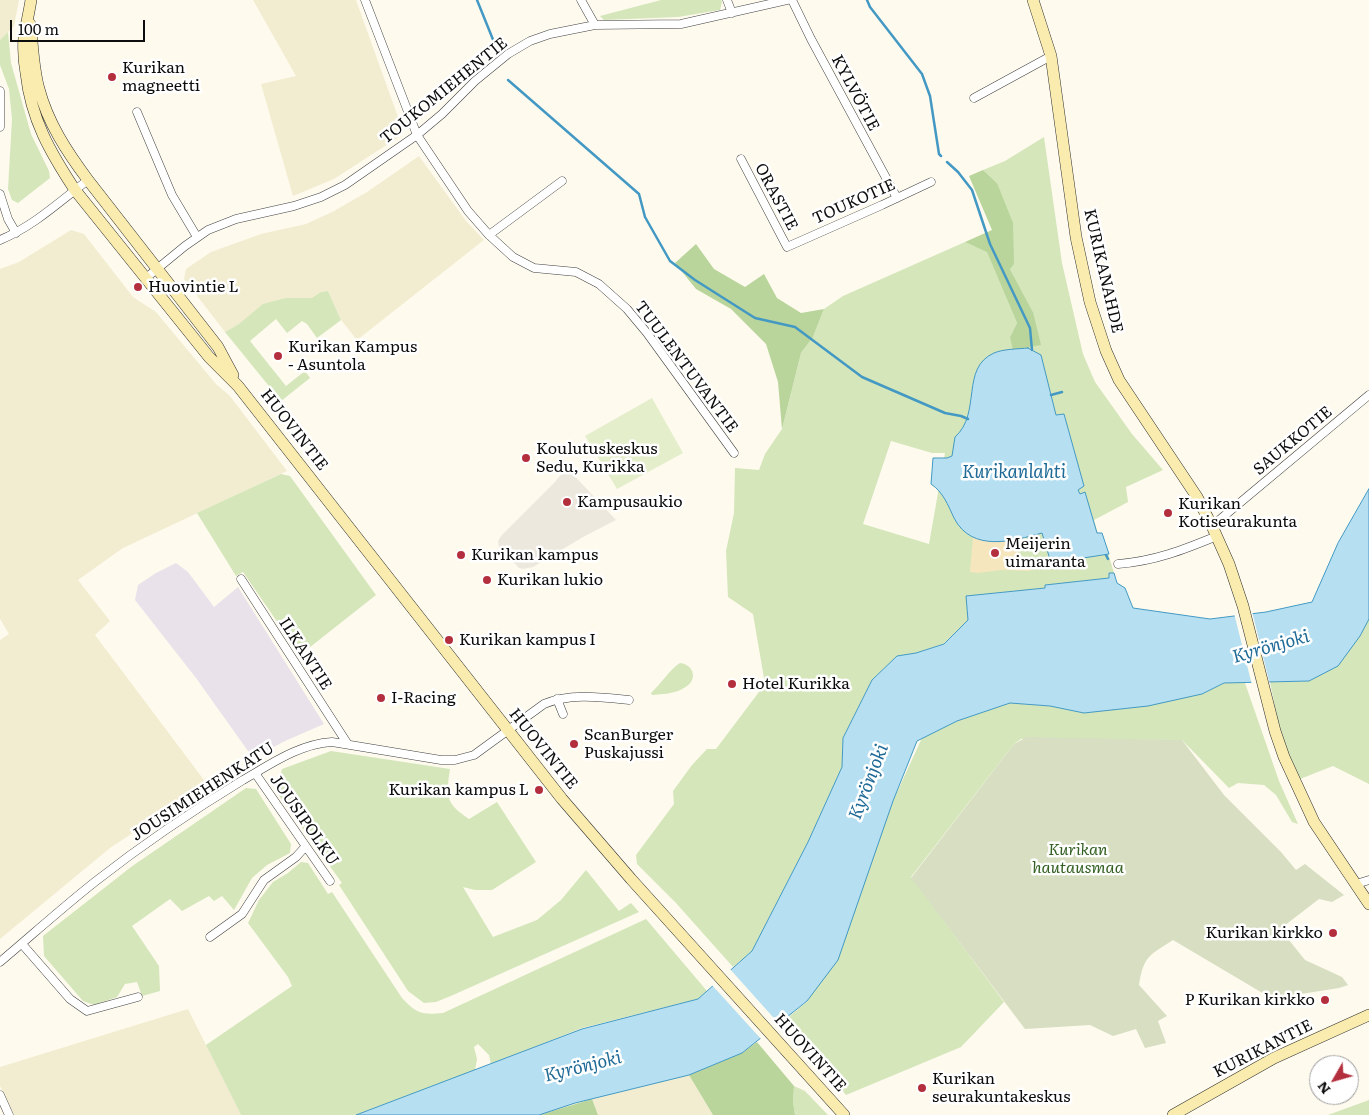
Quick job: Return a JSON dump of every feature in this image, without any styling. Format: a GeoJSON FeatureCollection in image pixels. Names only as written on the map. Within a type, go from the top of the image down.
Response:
{"type":"FeatureCollection","features":[{"type":"Feature","properties":{"kind":"main road","name":"HUOVINTIE"},"geometry":{"type":"LineString","coordinates":[[31,0],[24,39],[24,60],[28,89],[38,126],[58,164],[75,190],[209,357],[238,386],[562,799],[631,879],[844,1115]]}},
{"type":"Feature","properties":{"kind":"main road","name":"KURIKANAHDE"},"geometry":{"type":"LineString","coordinates":[[1033,0],[1051,56],[1076,238],[1090,302],[1106,351],[1119,380],[1197,497],[1214,531],[1229,564],[1243,606],[1267,703],[1284,757],[1314,822],[1369,904]]}},
{"type":"Feature","properties":{"kind":"main road","name":"HUOVINTIE"},"geometry":{"type":"LineString","coordinates":[[28,16],[39,89],[50,122],[71,157],[88,180],[218,347],[238,386]]}},
{"type":"Feature","properties":{"kind":"main road","name":"KURIKANTIE"},"geometry":{"type":"LineString","coordinates":[[1173,1115],[1191,1110],[1274,1058],[1369,1015]]}},
{"type":"Feature","properties":{"kind":"street","name":"TUULENTUVANTIE"},"geometry":{"type":"LineString","coordinates":[[364,0],[417,135],[468,211],[489,235],[513,257],[534,268],[576,272],[598,284],[627,309],[647,333],[734,453]]}},
{"type":"Feature","properties":{"kind":"street"},"geometry":{"type":"LineString","coordinates":[[581,0],[594,26]]}},
{"type":"Feature","properties":{"kind":"street"},"geometry":{"type":"LineString","coordinates":[[727,0],[732,12]]}},
{"type":"Feature","properties":{"kind":"street","name":"TOUKOMIEHENTIE"},"geometry":{"type":"LineString","coordinates":[[146,278],[208,230],[236,219],[294,206],[320,197],[345,185],[417,135],[442,114],[475,81],[508,54],[530,41],[543,36],[594,26],[681,24],[787,0]]}},
{"type":"Feature","properties":{"kind":"street","name":"KYLVÖTIE"},"geometry":{"type":"LineString","coordinates":[[792,0],[897,198]]}},
{"type":"Feature","properties":{"kind":"street"},"geometry":{"type":"LineString","coordinates":[[974,98],[1051,56]]}},
{"type":"Feature","properties":{"kind":"street"},"geometry":{"type":"LineString","coordinates":[[0,91],[0,127]]}},
{"type":"Feature","properties":{"kind":"street"},"geometry":{"type":"LineString","coordinates":[[137,112],[172,195],[197,237]]}},
{"type":"Feature","properties":{"kind":"street","name":"ORASTIE"},"geometry":{"type":"LineString","coordinates":[[741,159],[787,247]]}},
{"type":"Feature","properties":{"kind":"street"},"geometry":{"type":"LineString","coordinates":[[0,240],[16,234],[36,221],[88,180]]}},
{"type":"Feature","properties":{"kind":"street"},"geometry":{"type":"LineString","coordinates":[[489,235],[562,181]]}},
{"type":"Feature","properties":{"kind":"street","name":"TOUKOTIE"},"geometry":{"type":"LineString","coordinates":[[787,247],[931,182]]}},
{"type":"Feature","properties":{"kind":"street"},"geometry":{"type":"LineString","coordinates":[[0,194],[8,219],[16,234]]}},
{"type":"Feature","properties":{"kind":"street","name":"SAUKKOTIE"},"geometry":{"type":"LineString","coordinates":[[1118,564],[1174,554],[1214,531],[1369,395]]}},
{"type":"Feature","properties":{"kind":"street","name":"ILKANTIE"},"geometry":{"type":"LineString","coordinates":[[241,579],[346,744]]}},
{"type":"Feature","properties":{"kind":"street"},"geometry":{"type":"LineString","coordinates":[[563,714],[556,699],[577,696],[629,700]]}},
{"type":"Feature","properties":{"kind":"street","name":"JOUSIMIEHENKATU"},"geometry":{"type":"LineString","coordinates":[[0,962],[89,887],[141,847],[227,790],[290,753],[312,745],[332,742],[441,760],[455,760],[474,755],[544,704],[556,699]]}},
{"type":"Feature","properties":{"kind":"street","name":"JOUSIPOLKU"},"geometry":{"type":"LineString","coordinates":[[255,773],[330,882]]}},
{"type":"Feature","properties":{"kind":"street"},"geometry":{"type":"LineString","coordinates":[[210,937],[242,914],[264,880],[296,857],[305,847]]}},
{"type":"Feature","properties":{"kind":"street"},"geometry":{"type":"LineString","coordinates":[[1356,884],[1369,880]]}},
{"type":"Feature","properties":{"kind":"street"},"geometry":{"type":"LineString","coordinates":[[22,944],[70,999],[87,1011],[138,997]]}},
{"type":"Feature","properties":{"kind":"street"},"geometry":{"type":"LineString","coordinates":[[0,1094],[9,1115]]}},
{"type":"Feature","properties":{"kind":"shaded area"},"geometry":{"type":"Polygon","coordinates":[[[0,0],[19,0],[14,26],[0,40],[0,0]]]}},
{"type":"Feature","properties":{"kind":"shaded area"},"geometry":{"type":"Polygon","coordinates":[[[253,0],[356,0],[397,114],[401,127],[399,137],[334,179],[293,196],[261,84],[296,76],[253,0]]]}},
{"type":"Feature","properties":{"kind":"shaded area"},"geometry":{"type":"Polygon","coordinates":[[[419,156],[466,221],[484,240],[357,340],[341,320],[328,291],[321,292],[313,298],[286,298],[225,332],[184,279],[186,269],[211,252],[261,234],[306,224],[367,192],[419,156]]]}},
{"type":"Feature","properties":{"kind":"shaded area"},"geometry":{"type":"Polygon","coordinates":[[[71,230],[84,234],[133,297],[156,312],[216,384],[230,396],[287,471],[123,548],[78,580],[110,621],[95,635],[207,784],[110,848],[0,939],[0,640],[9,634],[0,619],[0,269],[19,262],[71,230]]]}},
{"type":"Feature","properties":{"kind":"shaded area","name":"Kampusaukio"},"geometry":{"type":"Polygon","coordinates":[[[567,468],[616,520],[533,567],[519,568],[499,547],[498,541],[567,468]]]}},
{"type":"Feature","properties":{"kind":"shaded area"},"geometry":{"type":"Polygon","coordinates":[[[176,563],[188,572],[214,607],[238,587],[324,724],[285,741],[253,758],[196,678],[135,600],[138,585],[176,563]]]}},
{"type":"Feature","properties":{"kind":"shaded area"},"geometry":{"type":"Polygon","coordinates":[[[188,1009],[241,1115],[14,1115],[0,1086],[0,1067],[188,1009]]]}},
{"type":"Feature","properties":{"kind":"shaded area"},"geometry":{"type":"Polygon","coordinates":[[[689,1075],[713,1115],[598,1115],[592,1099],[689,1075]]]}},
{"type":"Feature","properties":{"kind":"green space"},"geometry":{"type":"Polygon","coordinates":[[[661,0],[721,0],[722,2],[720,10],[678,17],[604,20],[600,16],[661,0]]]}},
{"type":"Feature","properties":{"kind":"green space"},"geometry":{"type":"Polygon","coordinates":[[[8,32],[11,63],[31,134],[49,171],[50,178],[18,203],[12,200],[8,189],[12,119],[9,89],[0,65],[0,40],[8,32]]]}},
{"type":"Feature","properties":{"kind":"green space"},"geometry":{"type":"Polygon","coordinates":[[[1044,137],[1062,263],[1083,354],[1095,382],[1132,434],[1163,470],[1126,487],[1128,502],[1094,520],[1098,534],[1102,533],[1114,573],[1109,573],[1109,578],[1045,585],[1045,588],[967,596],[968,620],[943,644],[916,653],[897,656],[872,680],[843,738],[842,767],[808,842],[752,951],[733,967],[676,903],[637,864],[636,855],[674,804],[673,791],[692,765],[707,749],[716,749],[765,684],[753,614],[728,597],[726,551],[734,513],[735,468],[759,470],[765,454],[782,429],[801,353],[813,337],[824,309],[843,296],[965,242],[987,251],[1017,323],[1010,337],[1033,312],[1010,269],[997,183],[983,170],[1005,161],[1044,137]],[[891,441],[863,524],[929,544],[945,453],[932,453],[891,441]]]}},
{"type":"Feature","properties":{"kind":"green space"},"geometry":{"type":"Polygon","coordinates":[[[983,170],[997,183],[1013,223],[1014,264],[1010,269],[1033,312],[1041,345],[1013,350],[1010,337],[1017,323],[987,252],[965,242],[992,230],[969,176],[983,170]]]}},
{"type":"Feature","properties":{"kind":"green space"},"geometry":{"type":"Polygon","coordinates":[[[696,244],[714,269],[745,287],[764,274],[777,298],[801,313],[824,309],[813,337],[801,353],[782,429],[778,382],[766,344],[731,309],[696,289],[675,263],[696,244]]]}},
{"type":"Feature","properties":{"kind":"green space"},"geometry":{"type":"Polygon","coordinates":[[[328,291],[341,320],[317,338],[307,324],[302,321],[287,333],[276,319],[250,341],[286,386],[305,371],[310,378],[281,401],[225,332],[239,324],[263,304],[286,298],[312,298],[321,292],[328,291]]]}},
{"type":"Feature","properties":{"kind":"green space"},"geometry":{"type":"Polygon","coordinates":[[[652,398],[683,453],[617,489],[585,436],[652,398]]]}},
{"type":"Feature","properties":{"kind":"green space"},"geometry":{"type":"Polygon","coordinates":[[[281,474],[290,476],[376,595],[300,655],[243,572],[236,576],[197,513],[281,474]]]}},
{"type":"Feature","properties":{"kind":"green space"},"geometry":{"type":"Polygon","coordinates":[[[1369,619],[1369,784],[1333,766],[1300,779],[1288,754],[1277,717],[1270,682],[1309,681],[1360,636],[1369,619]]]}},
{"type":"Feature","properties":{"kind":"green space"},"geometry":{"type":"Polygon","coordinates":[[[680,663],[685,664],[692,670],[693,678],[688,685],[672,693],[652,695],[651,693],[680,663]]]}},
{"type":"Feature","properties":{"kind":"green space"},"geometry":{"type":"Polygon","coordinates":[[[1224,683],[1245,683],[1279,781],[1298,824],[1292,822],[1276,795],[1264,785],[1238,783],[1229,788],[1182,740],[1021,739],[1014,744],[911,877],[1004,1002],[961,1047],[846,1095],[786,1019],[808,1001],[893,801],[922,738],[956,721],[1010,703],[1050,706],[1084,713],[1202,694],[1224,683]]]}},
{"type":"Feature","properties":{"kind":"green space","name":"Kurikan hautausmaa"},"geometry":{"type":"Polygon","coordinates":[[[1027,737],[1182,740],[1224,795],[1281,852],[1296,870],[1305,864],[1344,895],[1332,902],[1319,899],[1280,929],[1305,960],[1342,977],[1348,985],[1276,1001],[1173,940],[1149,957],[1143,968],[1139,985],[1167,1016],[1158,1021],[1166,1043],[1145,1048],[1136,1029],[1113,1036],[1090,1025],[1025,1029],[911,878],[1014,744],[1027,737]]]}},
{"type":"Feature","properties":{"kind":"green space"},"geometry":{"type":"Polygon","coordinates":[[[331,751],[450,769],[449,798],[455,808],[469,819],[497,802],[536,862],[492,890],[475,890],[463,887],[493,937],[537,920],[561,900],[586,870],[619,911],[631,903],[639,912],[453,995],[436,1002],[424,1003],[408,991],[339,885],[342,883],[275,790],[282,769],[331,751]]]}},
{"type":"Feature","properties":{"kind":"green space"},"geometry":{"type":"Polygon","coordinates":[[[246,788],[256,789],[291,844],[290,853],[267,865],[252,878],[234,910],[222,896],[214,901],[209,896],[182,911],[170,899],[132,926],[159,966],[160,991],[142,996],[137,982],[125,984],[117,997],[94,1005],[83,1001],[44,956],[43,936],[131,867],[246,788]]]}},
{"type":"Feature","properties":{"kind":"green space"},"geometry":{"type":"Polygon","coordinates":[[[301,862],[308,863],[328,894],[332,892],[402,998],[420,1012],[430,1014],[443,1013],[646,919],[707,991],[698,999],[582,1028],[491,1064],[489,1055],[478,1044],[474,1047],[477,1059],[475,1070],[355,1115],[241,1115],[206,1045],[292,986],[288,977],[248,923],[259,900],[273,882],[301,862]]]}},
{"type":"Feature","properties":{"kind":"green space"},"geometry":{"type":"Polygon","coordinates":[[[757,1042],[794,1086],[793,1102],[795,1115],[713,1115],[689,1075],[742,1053],[757,1042]]]}},
{"type":"Feature","properties":{"kind":"green space"},"geometry":{"type":"Polygon","coordinates":[[[794,1086],[805,1091],[828,1115],[795,1115],[793,1102],[794,1086]]]}},
{"type":"Feature","properties":{"kind":"green space"},"geometry":{"type":"Polygon","coordinates":[[[592,1099],[598,1115],[539,1115],[592,1099]]]}},
{"type":"Feature","properties":{"kind":"green space"},"geometry":{"type":"Polygon","coordinates":[[[1369,1100],[1369,1115],[1328,1115],[1359,1105],[1369,1100]]]}},
{"type":"Feature","properties":{"kind":"sand","name":"Meijerin uimaranta"},"geometry":{"type":"Polygon","coordinates":[[[973,537],[995,542],[1013,540],[1019,556],[1024,557],[1024,563],[1031,571],[970,572],[973,537]]]}},
{"type":"Feature","properties":{"kind":"water","name":"Kurikanlahti"},"geometry":{"type":"Polygon","coordinates":[[[1028,348],[1041,355],[1056,415],[1064,414],[1084,486],[1078,490],[1080,494],[1085,492],[1097,533],[1102,533],[1109,554],[1051,563],[1042,533],[1019,539],[994,542],[971,536],[962,529],[942,495],[931,484],[933,458],[952,456],[955,437],[963,427],[968,416],[977,369],[984,360],[994,353],[1028,348]]]}},
{"type":"Feature","properties":{"kind":"water","name":"Kyrönjoki"},"geometry":{"type":"Polygon","coordinates":[[[1369,489],[1369,619],[1360,636],[1338,666],[1309,681],[1224,683],[1202,694],[1148,706],[1084,713],[1050,706],[1010,703],[957,721],[917,741],[893,801],[838,960],[807,1001],[742,1053],[689,1075],[575,1103],[539,1115],[356,1115],[582,1029],[698,999],[752,951],[808,842],[842,767],[843,738],[872,680],[897,656],[916,653],[944,644],[968,620],[966,596],[1045,588],[1045,585],[1109,578],[1109,573],[1114,573],[1117,583],[1125,588],[1133,608],[1210,619],[1266,612],[1312,602],[1338,543],[1369,489]]]}},
{"type":"Feature","properties":{"kind":"pier"},"geometry":{"type":"Polygon","coordinates":[[[1252,611],[1270,685],[1252,685],[1234,613],[1252,611]]]}},
{"type":"Feature","properties":{"kind":"pier"},"geometry":{"type":"Polygon","coordinates":[[[729,968],[781,1026],[762,1040],[711,984],[729,968]]]}},
{"type":"Feature","properties":{"kind":"waterway"},"geometry":{"type":"LineString","coordinates":[[477,0],[496,47]]}},
{"type":"Feature","properties":{"kind":"waterway"},"geometry":{"type":"LineString","coordinates":[[867,0],[870,7],[922,74],[930,96],[939,154],[941,156]]}},
{"type":"Feature","properties":{"kind":"waterway"},"geometry":{"type":"LineString","coordinates":[[508,80],[639,194],[645,217],[670,261],[695,280],[755,318],[795,327],[862,377],[945,413],[968,419]]}},
{"type":"Feature","properties":{"kind":"waterway"},"geometry":{"type":"LineString","coordinates":[[947,162],[958,172],[972,190],[990,244],[1030,328],[1032,350]]}},
{"type":"Feature","properties":{"kind":"waterway"},"geometry":{"type":"LineString","coordinates":[[1051,395],[1062,392]]}},
{"type":"Feature","properties":{"kind":"waterway"},"geometry":{"type":"LineString","coordinates":[[1106,555],[1108,559]]}},
{"type":"Feature","properties":{"kind":"place","name":"Kurikan magneetti"},"geometry":{"type":"Point","coordinates":[112,77]}},
{"type":"Feature","properties":{"kind":"place","name":"Huovintie L"},"geometry":{"type":"Point","coordinates":[138,287]}},
{"type":"Feature","properties":{"kind":"place","name":"Kurikan Kampus - Asuntola"},"geometry":{"type":"Point","coordinates":[278,356]}},
{"type":"Feature","properties":{"kind":"place","name":"Koulutuskeskus Sedu, Kurikka"},"geometry":{"type":"Point","coordinates":[526,458]}},
{"type":"Feature","properties":{"kind":"place","name":"Kampusaukio"},"geometry":{"type":"Point","coordinates":[567,502]}},
{"type":"Feature","properties":{"kind":"place","name":"Kurikan Kotiseurakunta"},"geometry":{"type":"Point","coordinates":[1168,513]}},
{"type":"Feature","properties":{"kind":"place","name":"Meijerin uimaranta"},"geometry":{"type":"Point","coordinates":[995,553]}},
{"type":"Feature","properties":{"kind":"place","name":"Kurikan kampus"},"geometry":{"type":"Point","coordinates":[461,555]}},
{"type":"Feature","properties":{"kind":"place","name":"Kurikan lukio"},"geometry":{"type":"Point","coordinates":[487,580]}},
{"type":"Feature","properties":{"kind":"place","name":"Kurikan kampus I"},"geometry":{"type":"Point","coordinates":[449,640]}},
{"type":"Feature","properties":{"kind":"place","name":"Hotel Kurikka"},"geometry":{"type":"Point","coordinates":[732,684]}},
{"type":"Feature","properties":{"kind":"place","name":"I-Racing"},"geometry":{"type":"Point","coordinates":[381,698]}},
{"type":"Feature","properties":{"kind":"place","name":"ScanBurger Puskajussi"},"geometry":{"type":"Point","coordinates":[574,744]}},
{"type":"Feature","properties":{"kind":"place","name":"Kurikan kampus L"},"geometry":{"type":"Point","coordinates":[539,790]}},
{"type":"Feature","properties":{"kind":"place","name":"Kurikan kirkko"},"geometry":{"type":"Point","coordinates":[1333,933]}},
{"type":"Feature","properties":{"kind":"place","name":"P Kurikan kirkko"},"geometry":{"type":"Point","coordinates":[1325,1000]}},
{"type":"Feature","properties":{"kind":"place","name":"Kurikan seurakuntakeskus"},"geometry":{"type":"Point","coordinates":[922,1088]}}]}
